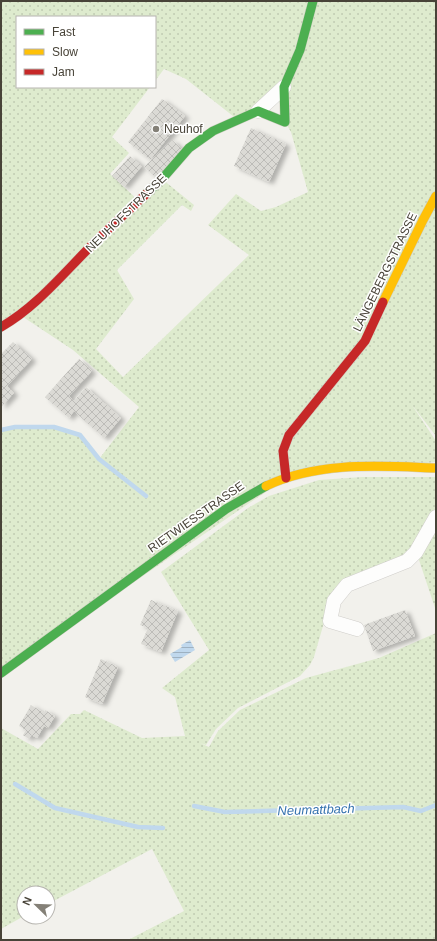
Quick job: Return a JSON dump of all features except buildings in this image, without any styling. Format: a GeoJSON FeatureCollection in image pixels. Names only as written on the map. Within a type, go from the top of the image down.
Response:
{"type":"FeatureCollection","features":[{"type":"Feature","properties":{"kind":"street","name":"NEUHOFSTRASSE"},"geometry":{"type":"LineString","coordinates":[[1,327],[16,319],[48,291],[90,247],[162,179],[189,148],[213,132],[258,111],[284,87],[300,50],[313,1]]}},
{"type":"Feature","properties":{"kind":"street","name":"NEUHOFSTRASSE"},"geometry":{"type":"LineString","coordinates":[[258,111],[285,122],[284,87]]}},
{"type":"Feature","properties":{"kind":"street","name":"LÄNGEBERGSTRASSE"},"geometry":{"type":"LineString","coordinates":[[286,478],[283,452],[289,435],[365,341],[436,196]]}},
{"type":"Feature","properties":{"kind":"street","name":"RIETWIESSTRASSE"},"geometry":{"type":"LineString","coordinates":[[1,673],[226,509],[262,487],[308,472],[350,467],[436,468]]}},
{"type":"Feature","properties":{"kind":"street"},"geometry":{"type":"LineString","coordinates":[[357,629],[330,621],[334,601],[347,585],[407,560],[416,552],[436,516]]}},
{"type":"Feature","properties":{"kind":"green space"},"geometry":{"type":"Polygon","coordinates":[[[1,1],[436,1],[436,436],[412,405],[436,441],[436,462],[286,478],[1,673],[1,430],[15,427],[54,427],[80,435],[99,459],[139,407],[73,350],[20,315],[1,327],[1,1]],[[16,16],[16,88],[149,88],[112,137],[129,153],[110,174],[139,201],[162,179],[194,205],[191,211],[182,205],[117,270],[134,299],[96,349],[123,377],[249,255],[208,225],[236,194],[261,211],[276,207],[308,192],[291,132],[285,122],[284,87],[238,120],[186,79],[164,69],[156,80],[156,16],[16,16]]]}},
{"type":"Feature","properties":{"kind":"green space"},"geometry":{"type":"Polygon","coordinates":[[[362,477],[436,477],[436,508],[413,551],[332,595],[314,657],[310,665],[300,676],[238,708],[216,729],[206,745],[200,743],[209,747],[218,731],[240,710],[306,678],[379,658],[436,633],[436,940],[128,940],[184,911],[152,849],[56,900],[56,885],[16,885],[16,921],[1,929],[1,728],[38,749],[71,714],[80,714],[84,710],[142,738],[185,736],[175,697],[162,688],[209,650],[161,572],[248,508],[269,496],[319,480],[362,477]]]}},
{"type":"Feature","properties":{"kind":"green space"},"geometry":{"type":"Polygon","coordinates":[[[436,525],[436,611],[418,557],[436,525]]]}},
{"type":"Feature","properties":{"kind":"water"},"geometry":{"type":"Polygon","coordinates":[[[190,640],[195,650],[175,662],[170,654],[190,640]]]}},
{"type":"Feature","properties":{"kind":"waterway"},"geometry":{"type":"LineString","coordinates":[[1,430],[15,427],[54,427],[80,435],[99,459],[146,496]]}},
{"type":"Feature","properties":{"kind":"waterway","name":"Neumattbach"},"geometry":{"type":"LineString","coordinates":[[15,784],[55,808],[138,827],[163,828]]}},
{"type":"Feature","properties":{"kind":"waterway","name":"Neumattbach"},"geometry":{"type":"LineString","coordinates":[[194,806],[225,812],[403,807],[421,811],[436,805]]}},
{"type":"Feature","properties":{"kind":"traffic: fast"},"geometry":{"type":"LineString","coordinates":[[146,194],[162,179],[189,148],[213,131],[258,111],[285,122],[284,87],[300,50],[313,1]]}},
{"type":"Feature","properties":{"kind":"traffic: fast"},"geometry":{"type":"LineString","coordinates":[[1,673],[226,509],[266,486]]}},
{"type":"Feature","properties":{"kind":"traffic: slow"},"geometry":{"type":"LineString","coordinates":[[383,302],[436,196]]}},
{"type":"Feature","properties":{"kind":"traffic: slow"},"geometry":{"type":"LineString","coordinates":[[266,486],[307,472],[328,469],[371,466],[436,468]]}},
{"type":"Feature","properties":{"kind":"traffic: jam"},"geometry":{"type":"LineString","coordinates":[[1,327],[14,319],[37,300],[146,194]]}},
{"type":"Feature","properties":{"kind":"traffic: jam"},"geometry":{"type":"LineString","coordinates":[[286,478],[283,451],[289,435],[365,341],[383,302]]}},
{"type":"Feature","properties":{"kind":"place","name":"Neuhof"},"geometry":{"type":"Point","coordinates":[156,129]}}]}
